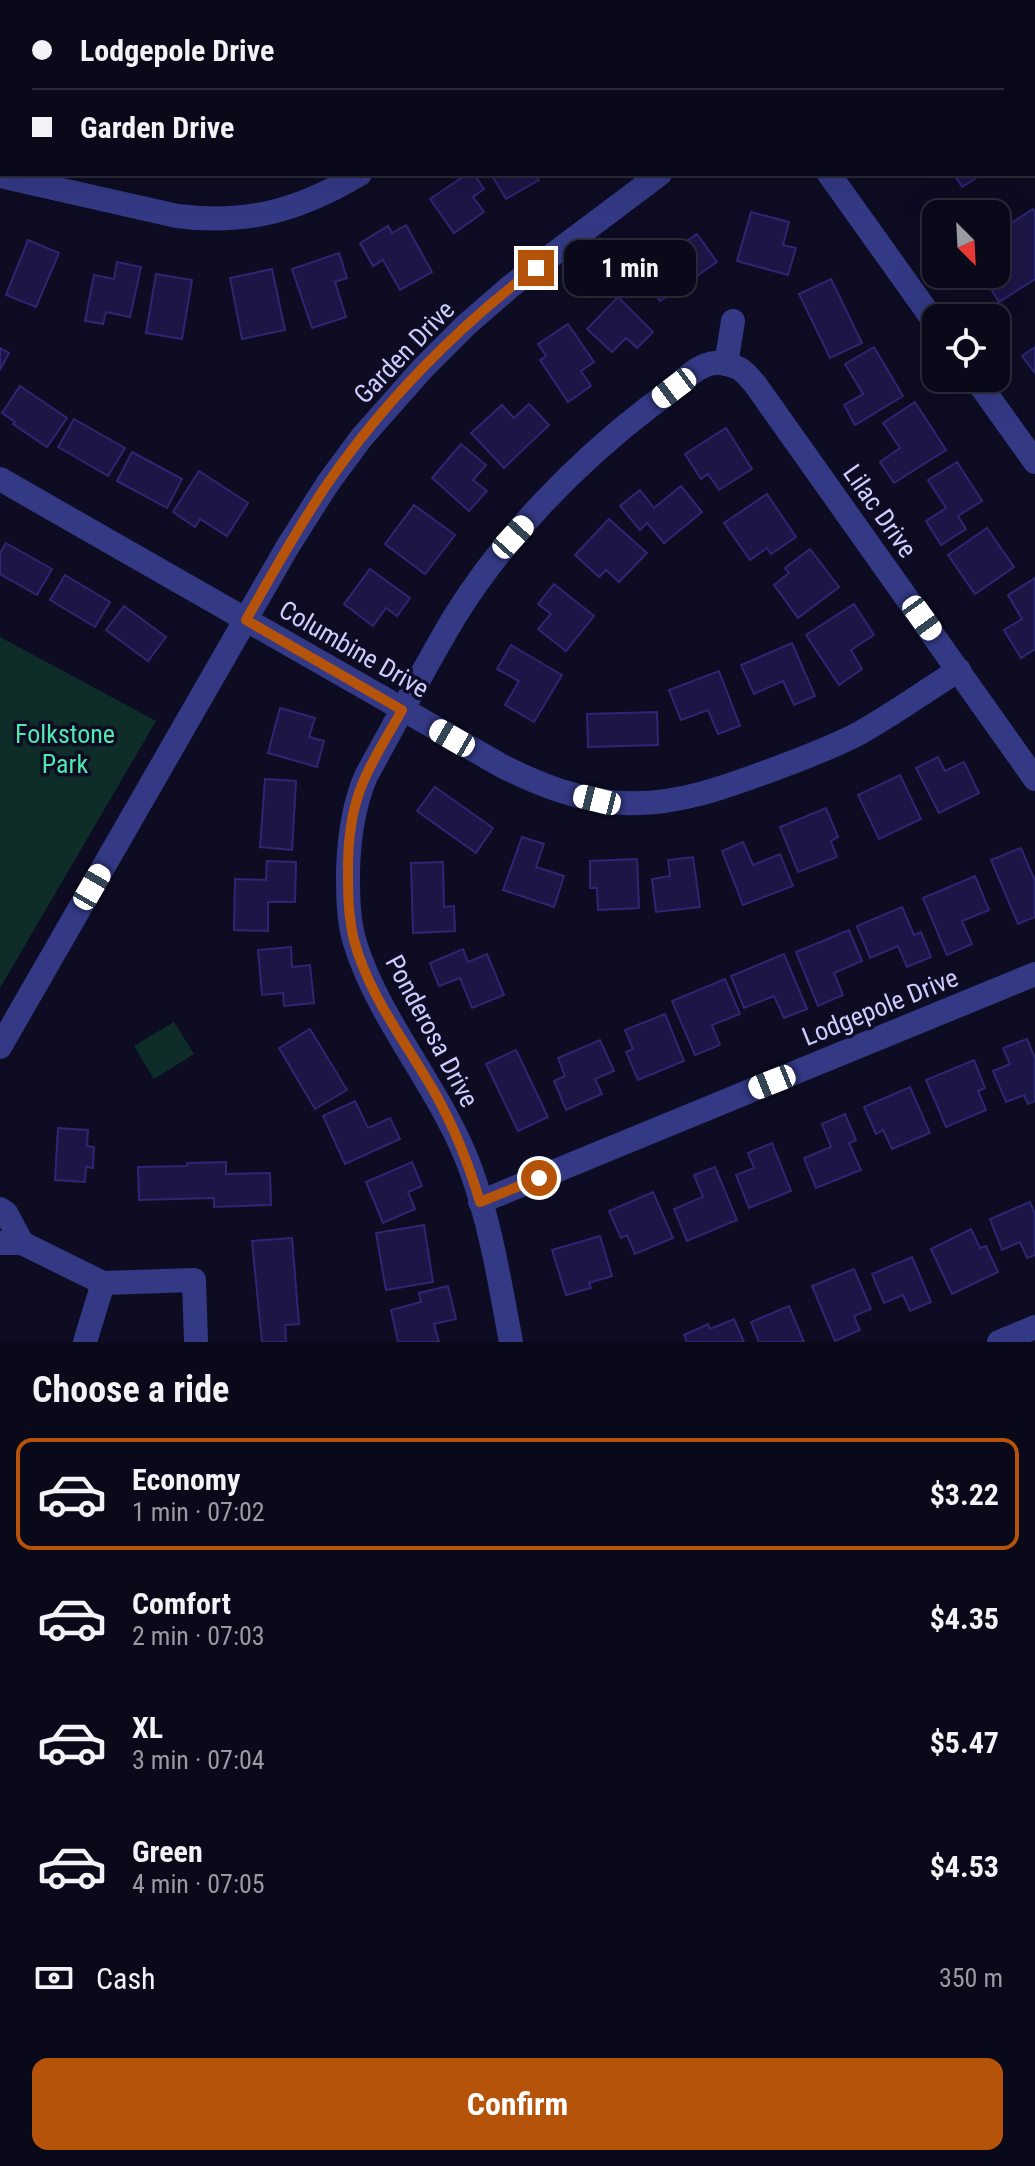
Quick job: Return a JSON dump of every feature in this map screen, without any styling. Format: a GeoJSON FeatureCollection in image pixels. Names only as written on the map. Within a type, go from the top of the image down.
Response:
{"type":"FeatureCollection","features":[{"type":"Feature","properties":{"kind":"street"},"geometry":{"type":"LineString","coordinates":[[0,176],[177,216],[223,219],[256,217],[300,204],[357,176]]}},
{"type":"Feature","properties":{"kind":"street","name":"Garden Drive"},"geometry":{"type":"LineString","coordinates":[[0,1047],[288,546],[362,437],[466,325],[511,286],[657,176]]}},
{"type":"Feature","properties":{"kind":"street"},"geometry":{"type":"LineString","coordinates":[[830,176],[922,304]]}},
{"type":"Feature","properties":{"kind":"street"},"geometry":{"type":"LineString","coordinates":[[726,364],[733,321]]}},
{"type":"Feature","properties":{"kind":"street","name":"Ponderosa Drive"},"geometry":{"type":"LineString","coordinates":[[511,1342],[492,1241],[471,1169],[438,1098],[377,998],[355,942],[349,912],[348,845],[352,819],[366,776],[402,710],[456,616],[513,537],[560,485],[690,372],[712,363],[726,364]]}},
{"type":"Feature","properties":{"kind":"street","name":"Lilac Drive"},"geometry":{"type":"LineString","coordinates":[[726,364],[740,369],[755,384],[1035,779]]}},
{"type":"Feature","properties":{"kind":"street"},"geometry":{"type":"LineString","coordinates":[[985,392],[1035,462]]}},
{"type":"Feature","properties":{"kind":"street","name":"Columbine Drive"},"geometry":{"type":"LineString","coordinates":[[0,479],[502,766],[543,786],[597,800],[652,802],[693,796],[722,787],[858,734],[959,670]]}},
{"type":"Feature","properties":{"kind":"street","name":"Lodgepole Drive"},"geometry":{"type":"LineString","coordinates":[[480,1202],[1035,974]]}},
{"type":"Feature","properties":{"kind":"street"},"geometry":{"type":"LineString","coordinates":[[0,1209],[6,1213],[11,1243],[103,1283],[194,1280],[196,1342]]}},
{"type":"Feature","properties":{"kind":"street"},"geometry":{"type":"LineString","coordinates":[[85,1342],[103,1283]]}},
{"type":"Feature","properties":{"kind":"street"},"geometry":{"type":"LineString","coordinates":[[999,1342],[1035,1327]]}},
{"type":"Feature","properties":{"kind":"green space","name":"Folkstone Park"},"geometry":{"type":"Polygon","coordinates":[[[0,637],[156,721],[0,988],[0,637]]]}},
{"type":"Feature","properties":{"kind":"green space"},"geometry":{"type":"Polygon","coordinates":[[[174,1022],[194,1054],[154,1079],[134,1046],[174,1022]]]}},
{"type":"Feature","properties":{"kind":"building"},"geometry":{"type":"Polygon","coordinates":[[[464,176],[475,176],[484,189],[473,197],[484,212],[454,233],[430,199],[464,176]]]}},
{"type":"Feature","properties":{"kind":"building"},"geometry":{"type":"Polygon","coordinates":[[[492,176],[536,176],[539,180],[506,199],[492,176]]]}},
{"type":"Feature","properties":{"kind":"building"},"geometry":{"type":"Polygon","coordinates":[[[955,176],[979,176],[962,187],[955,176]]]}},
{"type":"Feature","properties":{"kind":"building"},"geometry":{"type":"Polygon","coordinates":[[[1033,209],[1035,212],[1035,279],[999,302],[990,288],[1010,288],[1010,224],[1033,209]]]}},
{"type":"Feature","properties":{"kind":"building"},"geometry":{"type":"Polygon","coordinates":[[[751,212],[789,222],[783,245],[796,248],[788,275],[737,261],[751,212]]]}},
{"type":"Feature","properties":{"kind":"building"},"geometry":{"type":"Polygon","coordinates":[[[406,225],[432,272],[400,290],[383,260],[373,266],[360,243],[388,226],[392,233],[406,225]]]}},
{"type":"Feature","properties":{"kind":"building"},"geometry":{"type":"Polygon","coordinates":[[[697,234],[717,262],[660,301],[635,263],[658,248],[664,257],[697,234]]]}},
{"type":"Feature","properties":{"kind":"building"},"geometry":{"type":"Polygon","coordinates":[[[28,240],[59,253],[36,307],[6,295],[28,240]]]}},
{"type":"Feature","properties":{"kind":"building"},"geometry":{"type":"Polygon","coordinates":[[[339,253],[347,278],[335,282],[346,317],[312,328],[292,269],[339,253]]]}},
{"type":"Feature","properties":{"kind":"building"},"geometry":{"type":"Polygon","coordinates":[[[117,262],[141,267],[130,317],[106,312],[103,324],[85,321],[94,275],[114,279],[117,262]]]}},
{"type":"Feature","properties":{"kind":"building"},"geometry":{"type":"Polygon","coordinates":[[[272,269],[285,330],[242,339],[230,278],[272,269]]]}},
{"type":"Feature","properties":{"kind":"building"},"geometry":{"type":"Polygon","coordinates":[[[156,274],[192,280],[182,339],[146,333],[156,274]]]}},
{"type":"Feature","properties":{"kind":"building"},"geometry":{"type":"Polygon","coordinates":[[[831,279],[862,343],[830,358],[799,294],[831,279]]]}},
{"type":"Feature","properties":{"kind":"building"},"geometry":{"type":"Polygon","coordinates":[[[618,297],[653,332],[637,348],[626,338],[612,352],[587,329],[618,297]]]}},
{"type":"Feature","properties":{"kind":"building"},"geometry":{"type":"Polygon","coordinates":[[[568,324],[594,362],[581,371],[591,386],[568,402],[540,360],[546,356],[538,344],[568,324]]]}},
{"type":"Feature","properties":{"kind":"building"},"geometry":{"type":"Polygon","coordinates":[[[874,347],[903,396],[855,425],[844,405],[863,394],[845,364],[874,347]]]}},
{"type":"Feature","properties":{"kind":"building"},"geometry":{"type":"Polygon","coordinates":[[[1035,347],[1035,373],[1022,356],[1035,347]]]}},
{"type":"Feature","properties":{"kind":"building"},"geometry":{"type":"Polygon","coordinates":[[[0,348],[9,353],[0,370],[0,348]]]}},
{"type":"Feature","properties":{"kind":"building"},"geometry":{"type":"Polygon","coordinates":[[[20,386],[67,418],[47,447],[2,413],[20,386]]]}},
{"type":"Feature","properties":{"kind":"building"},"geometry":{"type":"Polygon","coordinates":[[[915,402],[946,450],[894,483],[880,462],[900,448],[883,423],[915,402]]]}},
{"type":"Feature","properties":{"kind":"building"},"geometry":{"type":"Polygon","coordinates":[[[529,404],[549,425],[504,468],[471,433],[502,405],[514,418],[529,404]]]}},
{"type":"Feature","properties":{"kind":"building"},"geometry":{"type":"Polygon","coordinates":[[[74,419],[125,448],[108,476],[58,447],[74,419]]]}},
{"type":"Feature","properties":{"kind":"building"},"geometry":{"type":"Polygon","coordinates":[[[726,428],[752,469],[719,490],[708,474],[701,479],[685,454],[726,428]]]}},
{"type":"Feature","properties":{"kind":"building"},"geometry":{"type":"Polygon","coordinates":[[[461,444],[486,465],[473,480],[487,491],[469,511],[432,478],[461,444]]]}},
{"type":"Feature","properties":{"kind":"building"},"geometry":{"type":"Polygon","coordinates":[[[132,452],[182,479],[167,508],[117,481],[132,452]]]}},
{"type":"Feature","properties":{"kind":"building"},"geometry":{"type":"Polygon","coordinates":[[[957,462],[982,501],[958,516],[966,529],[941,545],[926,521],[946,508],[928,480],[957,462]]]}},
{"type":"Feature","properties":{"kind":"building"},"geometry":{"type":"Polygon","coordinates":[[[199,471],[248,503],[227,536],[200,519],[195,527],[173,512],[199,471]]]}},
{"type":"Feature","properties":{"kind":"building"},"geometry":{"type":"Polygon","coordinates":[[[681,486],[702,512],[664,543],[647,523],[640,530],[620,506],[640,490],[654,508],[681,486]]]}},
{"type":"Feature","properties":{"kind":"building"},"geometry":{"type":"Polygon","coordinates":[[[767,494],[796,537],[771,554],[767,548],[750,560],[724,523],[767,494]]]}},
{"type":"Feature","properties":{"kind":"building"},"geometry":{"type":"Polygon","coordinates":[[[414,505],[455,535],[425,574],[385,544],[414,505]]]}},
{"type":"Feature","properties":{"kind":"building"},"geometry":{"type":"Polygon","coordinates":[[[609,519],[647,553],[619,582],[606,570],[599,577],[575,555],[609,519]]]}},
{"type":"Feature","properties":{"kind":"building"},"geometry":{"type":"Polygon","coordinates":[[[987,528],[1014,567],[975,594],[948,555],[987,528]]]}},
{"type":"Feature","properties":{"kind":"building"},"geometry":{"type":"Polygon","coordinates":[[[6,543],[52,569],[37,595],[0,574],[0,553],[6,543]]]}},
{"type":"Feature","properties":{"kind":"building"},"geometry":{"type":"Polygon","coordinates":[[[810,549],[839,587],[798,618],[774,585],[789,573],[785,568],[810,549]]]}},
{"type":"Feature","properties":{"kind":"building"},"geometry":{"type":"Polygon","coordinates":[[[370,569],[410,598],[397,616],[386,608],[373,626],[344,604],[370,569]]]}},
{"type":"Feature","properties":{"kind":"building"},"geometry":{"type":"Polygon","coordinates":[[[65,575],[110,602],[95,627],[50,600],[65,575]]]}},
{"type":"Feature","properties":{"kind":"building"},"geometry":{"type":"Polygon","coordinates":[[[1035,578],[1035,649],[1021,658],[1004,630],[1022,619],[1008,595],[1035,578]]]}},
{"type":"Feature","properties":{"kind":"building"},"geometry":{"type":"Polygon","coordinates":[[[554,584],[594,616],[566,651],[538,629],[551,614],[538,604],[554,584]]]}},
{"type":"Feature","properties":{"kind":"building"},"geometry":{"type":"Polygon","coordinates":[[[854,604],[874,635],[851,650],[862,669],[839,685],[806,635],[854,604]]]}},
{"type":"Feature","properties":{"kind":"building"},"geometry":{"type":"Polygon","coordinates":[[[124,606],[166,637],[148,661],[106,630],[124,606]]]}},
{"type":"Feature","properties":{"kind":"building"},"geometry":{"type":"Polygon","coordinates":[[[792,643],[815,696],[794,705],[783,681],[754,694],[741,665],[792,643]]]}},
{"type":"Feature","properties":{"kind":"building"},"geometry":{"type":"Polygon","coordinates":[[[511,645],[562,675],[534,722],[505,705],[519,681],[497,669],[511,645]]]}},
{"type":"Feature","properties":{"kind":"building"},"geometry":{"type":"Polygon","coordinates":[[[719,671],[740,726],[718,734],[708,710],[681,720],[669,690],[719,671]]]}},
{"type":"Feature","properties":{"kind":"building"},"geometry":{"type":"Polygon","coordinates":[[[280,708],[315,718],[309,737],[324,741],[317,767],[268,753],[280,708]]]}},
{"type":"Feature","properties":{"kind":"building"},"geometry":{"type":"Polygon","coordinates":[[[657,712],[658,745],[588,747],[587,714],[657,712]]]}},
{"type":"Feature","properties":{"kind":"building"},"geometry":{"type":"Polygon","coordinates":[[[938,757],[945,771],[964,762],[979,793],[939,813],[916,768],[938,757]]]}},
{"type":"Feature","properties":{"kind":"building"},"geometry":{"type":"Polygon","coordinates":[[[900,775],[921,819],[879,839],[858,795],[900,775]]]}},
{"type":"Feature","properties":{"kind":"building"},"geometry":{"type":"Polygon","coordinates":[[[265,779],[296,781],[292,850],[260,847],[265,779]]]}},
{"type":"Feature","properties":{"kind":"building"},"geometry":{"type":"Polygon","coordinates":[[[435,787],[493,828],[476,853],[417,811],[435,787]]]}},
{"type":"Feature","properties":{"kind":"building"},"geometry":{"type":"Polygon","coordinates":[[[826,808],[838,837],[831,841],[837,857],[798,872],[780,827],[826,808]]]}},
{"type":"Feature","properties":{"kind":"building"},"geometry":{"type":"Polygon","coordinates":[[[522,837],[544,844],[536,867],[564,876],[554,907],[503,890],[522,837]]]}},
{"type":"Feature","properties":{"kind":"building"},"geometry":{"type":"Polygon","coordinates":[[[743,842],[753,865],[780,854],[793,886],[743,905],[722,851],[743,842]]]}},
{"type":"Feature","properties":{"kind":"building"},"geometry":{"type":"Polygon","coordinates":[[[1021,848],[1035,881],[1035,917],[1018,924],[991,860],[1021,848]]]}},
{"type":"Feature","properties":{"kind":"building"},"geometry":{"type":"Polygon","coordinates":[[[693,857],[700,907],[656,912],[652,879],[670,876],[668,860],[693,857]]]}},
{"type":"Feature","properties":{"kind":"building"},"geometry":{"type":"Polygon","coordinates":[[[637,859],[639,908],[598,910],[597,888],[590,888],[590,861],[637,859]]]}},
{"type":"Feature","properties":{"kind":"building"},"geometry":{"type":"Polygon","coordinates":[[[267,861],[296,862],[295,902],[268,902],[268,931],[234,930],[235,879],[266,880],[267,861]]]}},
{"type":"Feature","properties":{"kind":"building"},"geometry":{"type":"Polygon","coordinates":[[[443,862],[444,907],[454,906],[455,931],[413,933],[411,863],[443,862]]]}},
{"type":"Feature","properties":{"kind":"building"},"geometry":{"type":"Polygon","coordinates":[[[975,876],[989,910],[962,921],[972,944],[947,955],[923,898],[975,876]]]}},
{"type":"Feature","properties":{"kind":"building"},"geometry":{"type":"Polygon","coordinates":[[[902,907],[914,935],[921,932],[931,957],[907,967],[898,946],[870,958],[857,926],[902,907]]]}},
{"type":"Feature","properties":{"kind":"building"},"geometry":{"type":"Polygon","coordinates":[[[849,930],[862,961],[834,973],[843,995],[818,1006],[796,952],[849,930]]]}},
{"type":"Feature","properties":{"kind":"building"},"geometry":{"type":"Polygon","coordinates":[[[291,947],[292,967],[310,965],[314,1003],[284,1006],[283,993],[262,995],[258,950],[291,947]]]}},
{"type":"Feature","properties":{"kind":"building"},"geometry":{"type":"Polygon","coordinates":[[[463,949],[468,962],[487,954],[504,995],[472,1008],[460,978],[439,986],[430,963],[463,949]]]}},
{"type":"Feature","properties":{"kind":"building"},"geometry":{"type":"Polygon","coordinates":[[[784,954],[807,1009],[784,1018],[774,996],[744,1008],[731,976],[784,954]]]}},
{"type":"Feature","properties":{"kind":"building"},"geometry":{"type":"Polygon","coordinates":[[[725,979],[740,1014],[712,1025],[720,1045],[695,1055],[672,1001],[725,979]]]}},
{"type":"Feature","properties":{"kind":"building"},"geometry":{"type":"Polygon","coordinates":[[[665,1014],[684,1061],[638,1080],[626,1052],[633,1049],[625,1030],[665,1014]]]}},
{"type":"Feature","properties":{"kind":"building"},"geometry":{"type":"Polygon","coordinates":[[[310,1029],[347,1090],[315,1109],[279,1048],[310,1029]]]}},
{"type":"Feature","properties":{"kind":"building"},"geometry":{"type":"Polygon","coordinates":[[[1027,1039],[1035,1058],[1035,1101],[1028,1104],[1024,1095],[1006,1102],[993,1071],[1010,1064],[1003,1048],[1027,1039]]]}},
{"type":"Feature","properties":{"kind":"building"},"geometry":{"type":"Polygon","coordinates":[[[600,1040],[614,1071],[595,1079],[602,1094],[566,1110],[554,1081],[565,1076],[558,1058],[600,1040]]]}},
{"type":"Feature","properties":{"kind":"building"},"geometry":{"type":"Polygon","coordinates":[[[516,1050],[548,1117],[518,1131],[486,1064],[516,1050]]]}},
{"type":"Feature","properties":{"kind":"building"},"geometry":{"type":"Polygon","coordinates":[[[974,1060],[985,1088],[978,1091],[986,1110],[946,1127],[926,1080],[974,1060]]]}},
{"type":"Feature","properties":{"kind":"building"},"geometry":{"type":"Polygon","coordinates":[[[910,1087],[930,1133],[892,1149],[883,1130],[876,1134],[864,1107],[910,1087]]]}},
{"type":"Feature","properties":{"kind":"building"},"geometry":{"type":"Polygon","coordinates":[[[355,1101],[368,1128],[390,1118],[400,1139],[345,1164],[323,1116],[355,1101]]]}},
{"type":"Feature","properties":{"kind":"building"},"geometry":{"type":"Polygon","coordinates":[[[845,1114],[856,1140],[849,1143],[861,1170],[816,1188],[804,1158],[831,1147],[822,1124],[845,1114]]]}},
{"type":"Feature","properties":{"kind":"building"},"geometry":{"type":"Polygon","coordinates":[[[58,1128],[88,1130],[87,1146],[94,1147],[93,1168],[86,1167],[85,1182],[55,1180],[58,1128]]]}},
{"type":"Feature","properties":{"kind":"building"},"geometry":{"type":"Polygon","coordinates":[[[772,1143],[791,1191],[749,1208],[736,1175],[754,1168],[748,1153],[772,1143]]]}},
{"type":"Feature","properties":{"kind":"building"},"geometry":{"type":"Polygon","coordinates":[[[226,1162],[226,1174],[270,1173],[271,1205],[214,1207],[214,1198],[139,1200],[138,1167],[226,1162]]]}},
{"type":"Feature","properties":{"kind":"building"},"geometry":{"type":"Polygon","coordinates":[[[412,1162],[422,1186],[408,1192],[415,1209],[383,1223],[366,1182],[412,1162]]]}},
{"type":"Feature","properties":{"kind":"building"},"geometry":{"type":"Polygon","coordinates":[[[715,1167],[737,1220],[687,1241],[674,1209],[703,1197],[694,1175],[715,1167]]]}},
{"type":"Feature","properties":{"kind":"building"},"geometry":{"type":"Polygon","coordinates":[[[653,1192],[673,1238],[635,1254],[627,1235],[621,1238],[609,1211],[653,1192]]]}},
{"type":"Feature","properties":{"kind":"building"},"geometry":{"type":"Polygon","coordinates":[[[1030,1202],[1035,1214],[1035,1255],[1027,1258],[1020,1242],[1002,1250],[990,1219],[1030,1202]]]}},
{"type":"Feature","properties":{"kind":"building"},"geometry":{"type":"Polygon","coordinates":[[[424,1225],[433,1282],[386,1290],[376,1233],[424,1225]]]}},
{"type":"Feature","properties":{"kind":"building"},"geometry":{"type":"Polygon","coordinates":[[[971,1229],[980,1248],[986,1246],[998,1272],[952,1294],[931,1249],[971,1229]]]}},
{"type":"Feature","properties":{"kind":"building"},"geometry":{"type":"Polygon","coordinates":[[[600,1236],[612,1276],[589,1283],[591,1288],[566,1295],[552,1250],[600,1236]]]}},
{"type":"Feature","properties":{"kind":"building"},"geometry":{"type":"Polygon","coordinates":[[[292,1238],[299,1324],[285,1325],[286,1342],[262,1342],[252,1241],[292,1238]]]}},
{"type":"Feature","properties":{"kind":"building"},"geometry":{"type":"Polygon","coordinates":[[[912,1257],[931,1302],[910,1311],[903,1295],[884,1303],[872,1274],[912,1257]]]}},
{"type":"Feature","properties":{"kind":"building"},"geometry":{"type":"Polygon","coordinates":[[[854,1269],[871,1309],[854,1316],[860,1330],[835,1341],[812,1286],[854,1269]]]}},
{"type":"Feature","properties":{"kind":"building"},"geometry":{"type":"Polygon","coordinates":[[[448,1286],[456,1319],[434,1324],[439,1342],[398,1342],[391,1310],[421,1302],[419,1293],[448,1286]]]}},
{"type":"Feature","properties":{"kind":"building"},"geometry":{"type":"Polygon","coordinates":[[[789,1306],[804,1342],[759,1342],[751,1322],[789,1306]]]}},
{"type":"Feature","properties":{"kind":"building"},"geometry":{"type":"Polygon","coordinates":[[[734,1319],[744,1342],[687,1342],[684,1335],[708,1324],[710,1329],[734,1319]]]}},
{"type":"Feature","properties":{"kind":"route"},"geometry":{"type":"LineString","coordinates":[[536,268],[466,325],[362,437],[288,546],[246,620],[402,710],[366,776],[352,819],[348,845],[348,892],[355,942],[377,998],[438,1098],[471,1169],[480,1202],[539,1178]]}}]}
